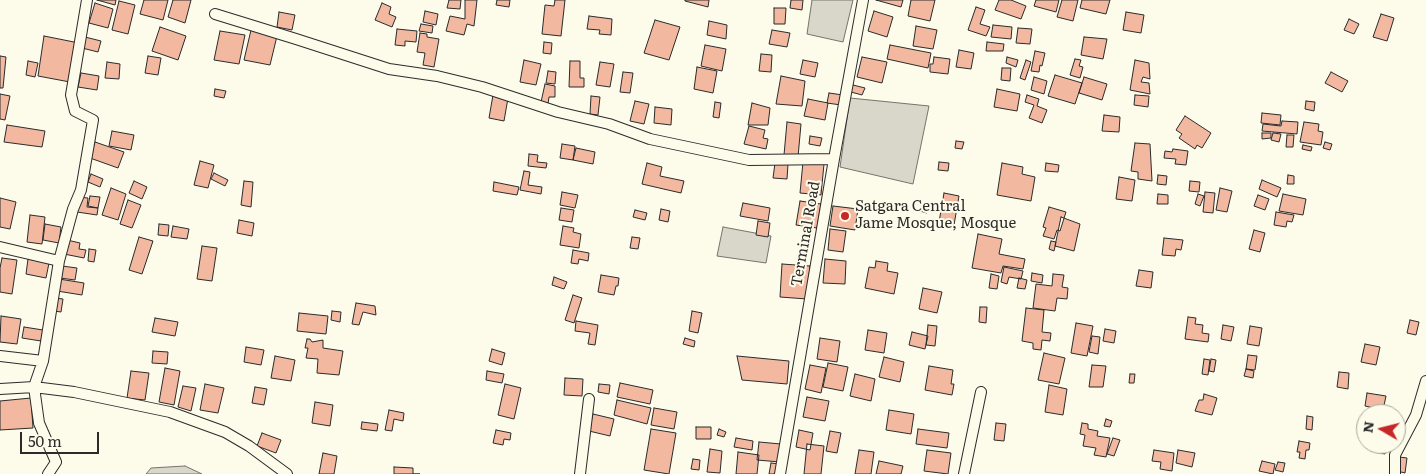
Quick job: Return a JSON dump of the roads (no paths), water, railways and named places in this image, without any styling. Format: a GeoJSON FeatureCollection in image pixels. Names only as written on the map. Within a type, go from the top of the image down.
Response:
{"type":"FeatureCollection","features":[{"type":"Feature","properties":{"kind":"street"},"geometry":{"type":"LineString","coordinates":[[48,474],[56,462],[39,423],[34,387],[43,360],[59,261],[73,209],[82,190],[93,120],[75,111],[71,95],[87,0]]}},
{"type":"Feature","properties":{"kind":"street","name":"Terminal Road"},"geometry":{"type":"LineString","coordinates":[[780,474],[863,0]]}},
{"type":"Feature","properties":{"kind":"street"},"geometry":{"type":"LineString","coordinates":[[215,14],[388,69],[437,76],[482,87],[558,112],[609,124],[650,139],[749,160],[834,159]]}},
{"type":"Feature","properties":{"kind":"street"},"geometry":{"type":"LineString","coordinates":[[0,247],[59,261]]}},
{"type":"Feature","properties":{"kind":"street"},"geometry":{"type":"LineString","coordinates":[[0,356],[43,360]]}},
{"type":"Feature","properties":{"kind":"street"},"geometry":{"type":"LineString","coordinates":[[1395,474],[1395,455],[1416,415],[1426,381]]}},
{"type":"Feature","properties":{"kind":"street"},"geometry":{"type":"LineString","coordinates":[[0,389],[34,387],[74,392],[170,412],[224,432],[249,446],[287,474]]}},
{"type":"Feature","properties":{"kind":"street"},"geometry":{"type":"LineString","coordinates":[[964,474],[981,392]]}},
{"type":"Feature","properties":{"kind":"street"},"geometry":{"type":"LineString","coordinates":[[580,474],[589,399]]}},
{"type":"Feature","properties":{"kind":"place","name":"Satgara Central Jame Mosque, Mosque"},"geometry":{"type":"Point","coordinates":[845,216]}}]}
